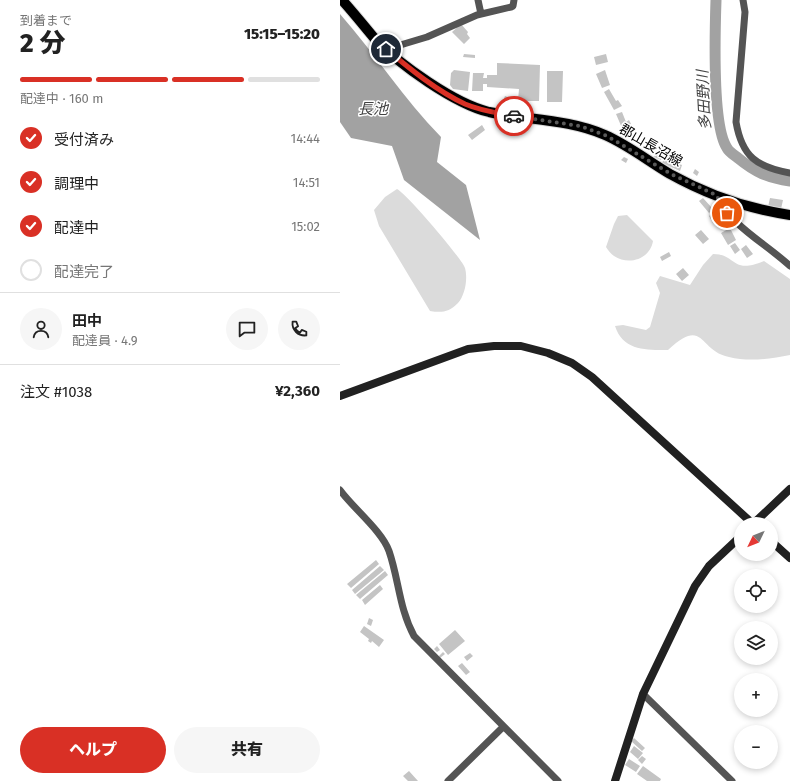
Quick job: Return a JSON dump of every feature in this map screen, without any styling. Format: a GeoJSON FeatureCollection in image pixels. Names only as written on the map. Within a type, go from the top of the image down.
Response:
{"type":"FeatureCollection","features":[{"type":"Feature","properties":{"kind":"main road","name":"郡山長沼線"},"geometry":{"type":"LineString","coordinates":[[342,0],[386,49],[442,92],[466,105],[488,112],[593,130],[622,144],[671,174],[716,195],[742,204],[790,215]]}},
{"type":"Feature","properties":{"kind":"street"},"geometry":{"type":"LineString","coordinates":[[478,0],[481,14]]}},
{"type":"Feature","properties":{"kind":"street"},"geometry":{"type":"LineString","coordinates":[[386,49],[427,37],[481,14],[514,6],[514,0]]}},
{"type":"Feature","properties":{"kind":"street"},"geometry":{"type":"LineString","coordinates":[[743,0],[745,12],[736,122],[738,136],[746,152],[755,160],[769,169],[790,174]]}},
{"type":"Feature","properties":{"kind":"street"},"geometry":{"type":"LineString","coordinates":[[716,195],[724,209],[740,227],[790,266]]}},
{"type":"Feature","properties":{"kind":"street"},"geometry":{"type":"LineString","coordinates":[[340,396],[468,349],[511,345],[548,353],[572,363],[592,377],[745,517]]}},
{"type":"Feature","properties":{"kind":"street"},"geometry":{"type":"LineString","coordinates":[[760,517],[790,489]]}},
{"type":"Feature","properties":{"kind":"street"},"geometry":{"type":"LineString","coordinates":[[340,490],[384,541],[389,551],[405,618],[414,636],[558,781]]}},
{"type":"Feature","properties":{"kind":"street"},"geometry":{"type":"LineString","coordinates":[[615,781],[643,694],[695,586],[709,566],[734,543]]}},
{"type":"Feature","properties":{"kind":"street"},"geometry":{"type":"LineString","coordinates":[[778,547],[790,558]]}},
{"type":"Feature","properties":{"kind":"street"},"geometry":{"type":"LineString","coordinates":[[643,694],[732,781]]}},
{"type":"Feature","properties":{"kind":"street"},"geometry":{"type":"LineString","coordinates":[[448,781],[503,727]]}},
{"type":"Feature","properties":{"kind":"shaded area"},"geometry":{"type":"Polygon","coordinates":[[[397,189],[434,227],[462,262],[465,268],[466,282],[462,296],[458,303],[448,310],[442,312],[430,311],[379,226],[374,210],[385,197],[397,189]]]}},
{"type":"Feature","properties":{"kind":"shaded area"},"geometry":{"type":"Polygon","coordinates":[[[627,215],[653,241],[648,252],[638,259],[620,259],[614,256],[606,247],[618,216],[627,215]]]}},
{"type":"Feature","properties":{"kind":"shaded area"},"geometry":{"type":"Polygon","coordinates":[[[713,254],[721,255],[735,263],[745,266],[764,261],[790,279],[790,355],[775,358],[736,359],[719,354],[701,338],[695,336],[689,336],[680,340],[668,350],[652,350],[629,345],[619,334],[615,326],[623,325],[646,330],[650,327],[660,293],[656,283],[660,276],[690,285],[703,265],[713,254]]]}},
{"type":"Feature","properties":{"kind":"water","name":"長池"},"geometry":{"type":"Polygon","coordinates":[[[340,14],[402,92],[441,137],[437,162],[466,185],[480,240],[404,180],[392,146],[351,138],[340,122],[340,14]]]}},
{"type":"Feature","properties":{"kind":"building"},"geometry":{"type":"Polygon","coordinates":[[[461,24],[468,32],[467,34],[470,38],[464,44],[452,32],[461,24]]]}},
{"type":"Feature","properties":{"kind":"building"},"geometry":{"type":"Polygon","coordinates":[[[464,54],[475,55],[475,58],[463,57],[464,54]]]}},
{"type":"Feature","properties":{"kind":"building"},"geometry":{"type":"Polygon","coordinates":[[[606,54],[608,62],[596,65],[594,57],[606,54]]]}},
{"type":"Feature","properties":{"kind":"building"},"geometry":{"type":"Polygon","coordinates":[[[497,63],[540,65],[539,101],[518,101],[519,89],[487,87],[487,84],[483,84],[483,91],[472,91],[473,73],[484,73],[483,78],[487,78],[487,75],[497,75],[497,63]]]}},
{"type":"Feature","properties":{"kind":"building"},"geometry":{"type":"Polygon","coordinates":[[[454,70],[470,72],[468,91],[453,89],[450,85],[451,73],[454,70]]]}},
{"type":"Feature","properties":{"kind":"building"},"geometry":{"type":"Polygon","coordinates":[[[605,70],[610,85],[602,88],[596,74],[605,70]]]}},
{"type":"Feature","properties":{"kind":"building"},"geometry":{"type":"Polygon","coordinates":[[[547,71],[563,71],[562,102],[547,102],[547,71]]]}},
{"type":"Feature","properties":{"kind":"building"},"geometry":{"type":"Polygon","coordinates":[[[609,89],[616,101],[618,100],[622,106],[614,110],[604,92],[609,89]]]}},
{"type":"Feature","properties":{"kind":"building"},"geometry":{"type":"Polygon","coordinates":[[[505,96],[515,100],[513,105],[503,101],[505,96]]]}},
{"type":"Feature","properties":{"kind":"building"},"geometry":{"type":"Polygon","coordinates":[[[622,112],[626,122],[629,120],[631,124],[622,128],[616,114],[622,112]]]}},
{"type":"Feature","properties":{"kind":"building"},"geometry":{"type":"Polygon","coordinates":[[[482,125],[485,130],[472,140],[468,135],[482,125]]]}},
{"type":"Feature","properties":{"kind":"building"},"geometry":{"type":"Polygon","coordinates":[[[656,153],[662,156],[661,160],[654,157],[656,153]]]}},
{"type":"Feature","properties":{"kind":"building"},"geometry":{"type":"Polygon","coordinates":[[[666,154],[672,156],[670,160],[682,165],[680,171],[662,163],[666,154]]]}},
{"type":"Feature","properties":{"kind":"building"},"geometry":{"type":"Polygon","coordinates":[[[624,157],[628,159],[626,163],[621,160],[624,157]]]}},
{"type":"Feature","properties":{"kind":"building"},"geometry":{"type":"Polygon","coordinates":[[[695,169],[699,172],[697,176],[693,173],[695,169]]]}},
{"type":"Feature","properties":{"kind":"building"},"geometry":{"type":"Polygon","coordinates":[[[703,198],[713,209],[709,213],[699,201],[703,198]]]}},
{"type":"Feature","properties":{"kind":"building"},"geometry":{"type":"Polygon","coordinates":[[[770,198],[783,200],[781,209],[768,207],[770,198]]]}},
{"type":"Feature","properties":{"kind":"building"},"geometry":{"type":"Polygon","coordinates":[[[714,212],[719,219],[713,223],[709,216],[714,212]]]}},
{"type":"Feature","properties":{"kind":"building"},"geometry":{"type":"Polygon","coordinates":[[[730,228],[736,240],[728,245],[721,233],[730,228]]]}},
{"type":"Feature","properties":{"kind":"building"},"geometry":{"type":"Polygon","coordinates":[[[701,230],[709,239],[703,244],[695,235],[701,230]]]}},
{"type":"Feature","properties":{"kind":"building"},"geometry":{"type":"Polygon","coordinates":[[[735,243],[740,250],[735,254],[730,246],[735,243]]]}},
{"type":"Feature","properties":{"kind":"building"},"geometry":{"type":"Polygon","coordinates":[[[746,245],[753,254],[747,258],[741,249],[746,245]]]}},
{"type":"Feature","properties":{"kind":"building"},"geometry":{"type":"Polygon","coordinates":[[[669,252],[671,256],[662,261],[660,257],[669,252]]]}},
{"type":"Feature","properties":{"kind":"building"},"geometry":{"type":"Polygon","coordinates":[[[683,268],[689,275],[682,281],[676,274],[683,268]]]}},
{"type":"Feature","properties":{"kind":"building"},"geometry":{"type":"Polygon","coordinates":[[[376,560],[379,564],[351,588],[347,584],[376,560]]]}},
{"type":"Feature","properties":{"kind":"building"},"geometry":{"type":"Polygon","coordinates":[[[380,566],[384,570],[355,594],[352,590],[380,566]]]}},
{"type":"Feature","properties":{"kind":"building"},"geometry":{"type":"Polygon","coordinates":[[[385,571],[388,575],[360,599],[356,595],[385,571]]]}},
{"type":"Feature","properties":{"kind":"building"},"geometry":{"type":"Polygon","coordinates":[[[380,585],[383,589],[365,605],[362,600],[380,585]]]}},
{"type":"Feature","properties":{"kind":"building"},"geometry":{"type":"Polygon","coordinates":[[[369,618],[373,620],[371,626],[367,624],[369,618]]]}},
{"type":"Feature","properties":{"kind":"building"},"geometry":{"type":"Polygon","coordinates":[[[364,626],[384,640],[379,647],[372,641],[371,643],[368,641],[369,639],[360,632],[364,626]]]}},
{"type":"Feature","properties":{"kind":"building"},"geometry":{"type":"Polygon","coordinates":[[[455,630],[465,641],[448,655],[439,644],[455,630]]]}},
{"type":"Feature","properties":{"kind":"building"},"geometry":{"type":"Polygon","coordinates":[[[437,646],[440,650],[437,652],[434,649],[437,646]]]}},
{"type":"Feature","properties":{"kind":"building"},"geometry":{"type":"Polygon","coordinates":[[[443,652],[445,654],[440,658],[439,656],[443,652]]]}},
{"type":"Feature","properties":{"kind":"building"},"geometry":{"type":"Polygon","coordinates":[[[470,653],[473,656],[467,661],[464,657],[470,653]]]}},
{"type":"Feature","properties":{"kind":"building"},"geometry":{"type":"Polygon","coordinates":[[[462,663],[470,672],[466,675],[458,666],[462,663]]]}},
{"type":"Feature","properties":{"kind":"building"},"geometry":{"type":"Polygon","coordinates":[[[634,738],[645,748],[642,751],[631,741],[634,738]]]}},
{"type":"Feature","properties":{"kind":"building"},"geometry":{"type":"Polygon","coordinates":[[[634,746],[643,753],[638,759],[630,752],[634,746]]]}},
{"type":"Feature","properties":{"kind":"building"},"geometry":{"type":"Polygon","coordinates":[[[642,756],[646,759],[642,764],[638,760],[642,756]]]}},
{"type":"Feature","properties":{"kind":"building"},"geometry":{"type":"Polygon","coordinates":[[[629,759],[640,766],[636,772],[625,765],[629,759]]]}},
{"type":"Feature","properties":{"kind":"building"},"geometry":{"type":"Polygon","coordinates":[[[643,766],[661,779],[660,781],[647,781],[637,774],[643,766]]]}},
{"type":"Feature","properties":{"kind":"building"},"geometry":{"type":"Polygon","coordinates":[[[409,771],[418,781],[408,781],[403,776],[409,771]]]}},
{"type":"Feature","properties":{"kind":"waterway","name":"多田野川"},"geometry":{"type":"LineString","coordinates":[[716,0],[716,77],[719,120],[722,137],[729,151],[750,167],[762,174],[790,181]]}},
{"type":"Feature","properties":{"kind":"way so far"},"geometry":{"type":"LineString","coordinates":[[514,116],[580,126],[607,136],[671,174],[716,195],[727,213]]}},
{"type":"Feature","properties":{"kind":"route"},"geometry":{"type":"LineString","coordinates":[[386,49],[442,92],[466,105],[488,112],[514,116]]}}]}
